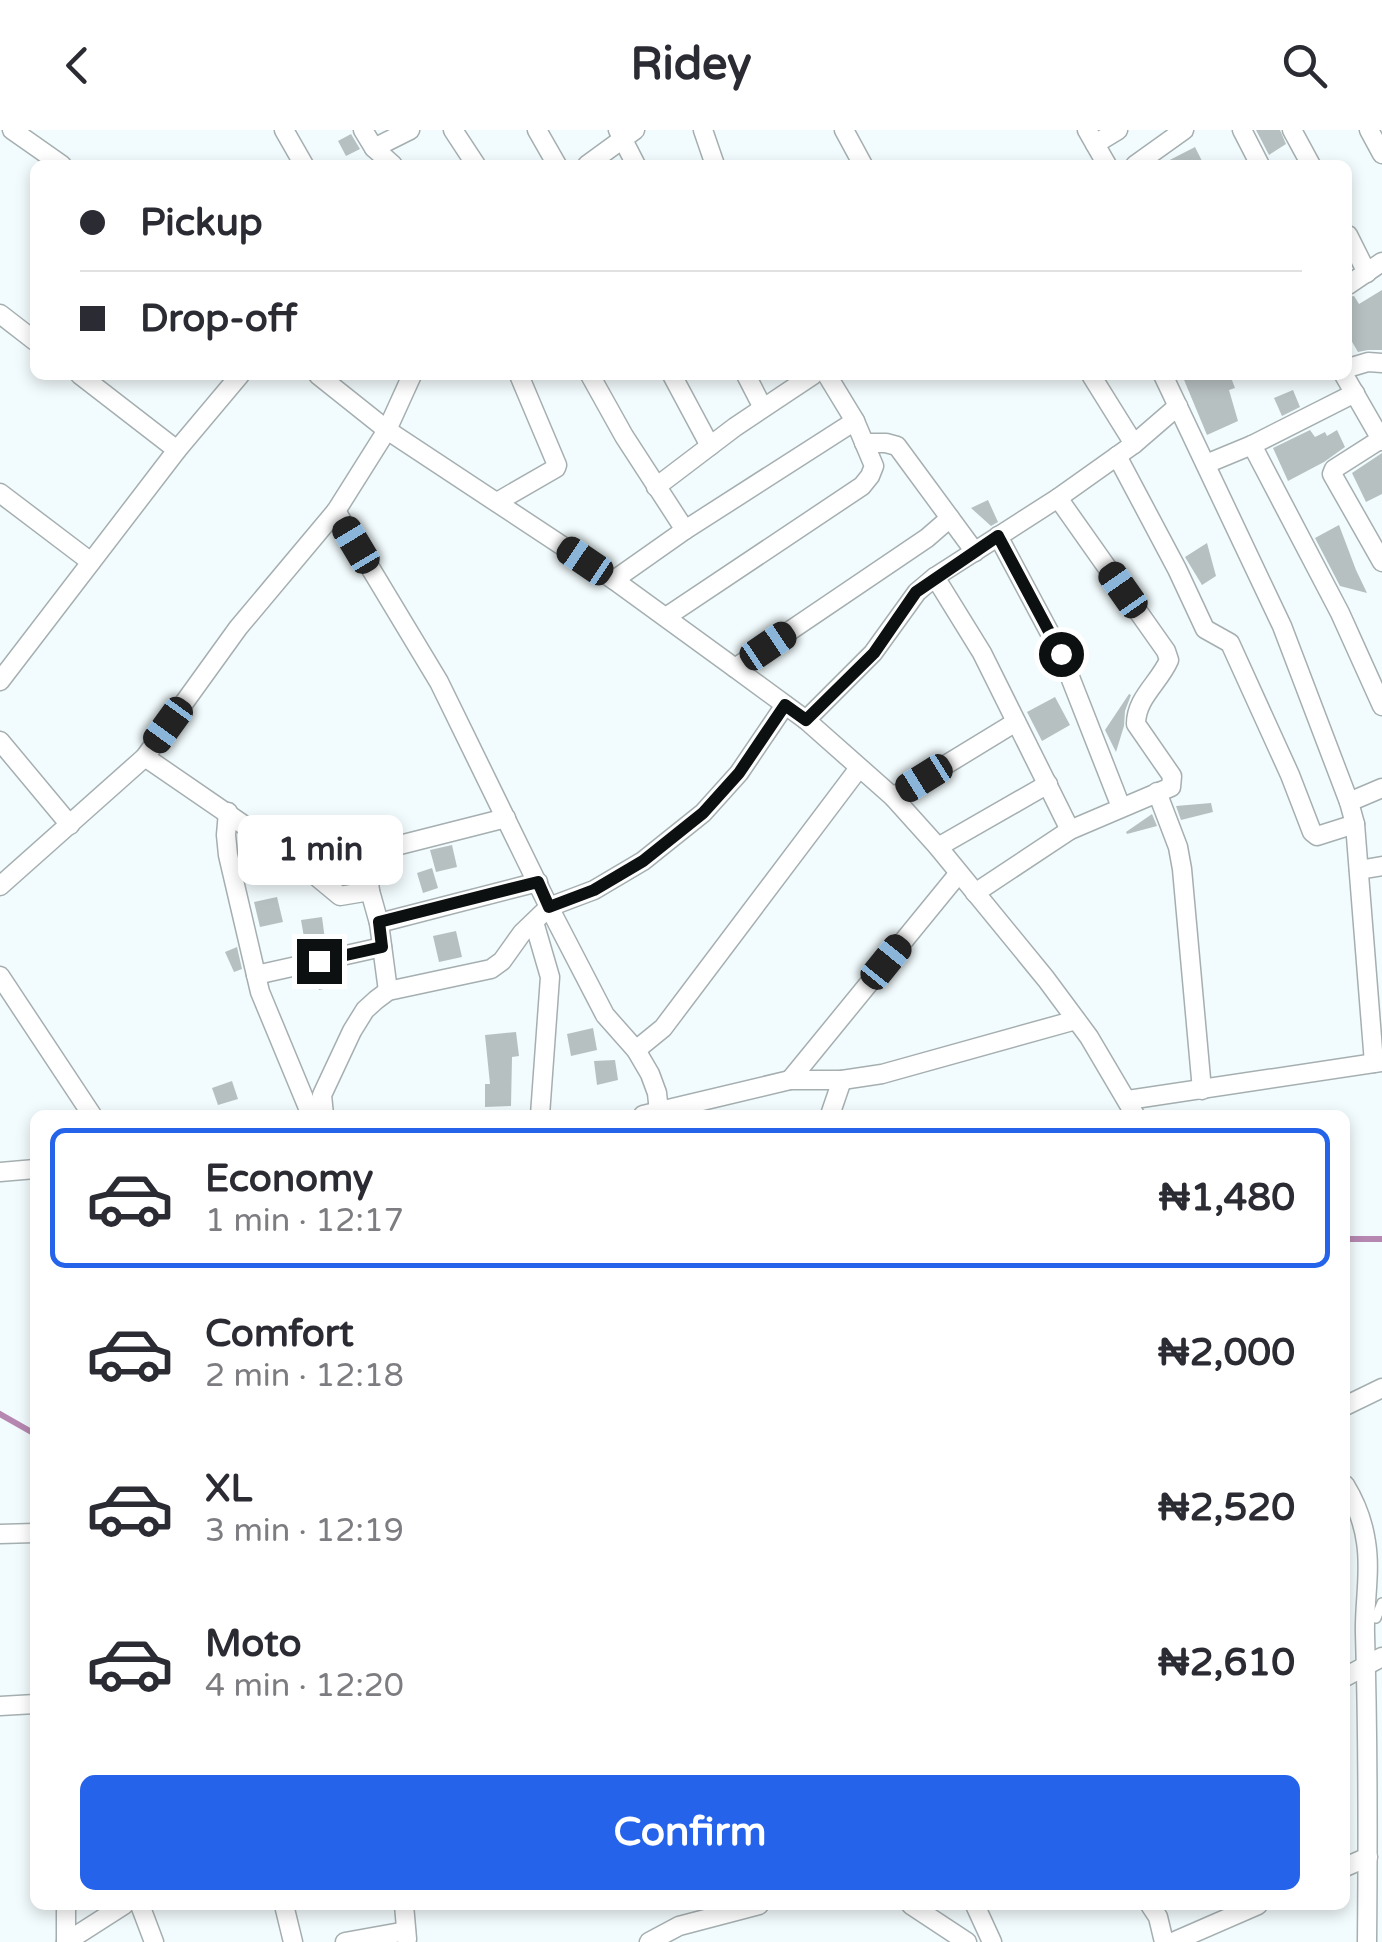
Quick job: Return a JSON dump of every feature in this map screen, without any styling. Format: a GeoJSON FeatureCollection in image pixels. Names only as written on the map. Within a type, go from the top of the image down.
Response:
{"type":"FeatureCollection","features":[{"type":"Feature","properties":{"kind":"street"},"geometry":{"type":"LineString","coordinates":[[12,130],[55,160]]}},
{"type":"Feature","properties":{"kind":"street"},"geometry":{"type":"LineString","coordinates":[[284,130],[301,160]]}},
{"type":"Feature","properties":{"kind":"street"},"geometry":{"type":"LineString","coordinates":[[362,130],[387,160]]}},
{"type":"Feature","properties":{"kind":"street"},"geometry":{"type":"LineString","coordinates":[[374,148],[410,130]]}},
{"type":"Feature","properties":{"kind":"street"},"geometry":{"type":"LineString","coordinates":[[453,130],[473,160]]}},
{"type":"Feature","properties":{"kind":"street"},"geometry":{"type":"LineString","coordinates":[[537,130],[554,160]]}},
{"type":"Feature","properties":{"kind":"street"},"geometry":{"type":"LineString","coordinates":[[703,130],[713,160]]}},
{"type":"Feature","properties":{"kind":"street"},"geometry":{"type":"LineString","coordinates":[[844,130],[860,160]]}},
{"type":"Feature","properties":{"kind":"street"},"geometry":{"type":"LineString","coordinates":[[1104,160],[1091,137],[1118,130]]}},
{"type":"Feature","properties":{"kind":"street"},"geometry":{"type":"LineString","coordinates":[[1141,160],[1184,130]]}},
{"type":"Feature","properties":{"kind":"street"},"geometry":{"type":"LineString","coordinates":[[1242,130],[1257,160]]}},
{"type":"Feature","properties":{"kind":"street"},"geometry":{"type":"LineString","coordinates":[[1292,130],[1308,160]]}},
{"type":"Feature","properties":{"kind":"street"},"geometry":{"type":"LineString","coordinates":[[1369,130],[1382,154]]}},
{"type":"Feature","properties":{"kind":"street"},"geometry":{"type":"LineString","coordinates":[[593,160],[625,133],[634,160]]}},
{"type":"Feature","properties":{"kind":"street"},"geometry":{"type":"LineString","coordinates":[[1352,240],[1375,268],[1352,283]]}},
{"type":"Feature","properties":{"kind":"street"},"geometry":{"type":"LineString","coordinates":[[0,314],[30,337]]}},
{"type":"Feature","properties":{"kind":"street"},"geometry":{"type":"LineString","coordinates":[[1352,367],[1382,363]]}},
{"type":"Feature","properties":{"kind":"street"},"geometry":{"type":"LineString","coordinates":[[86,380],[177,450]]}},
{"type":"Feature","properties":{"kind":"street"},"geometry":{"type":"LineString","coordinates":[[0,682],[177,450],[236,380]]}},
{"type":"Feature","properties":{"kind":"street"},"geometry":{"type":"LineString","coordinates":[[324,380],[387,430],[614,580],[736,668],[806,720],[893,797],[938,847],[1076,1020],[1132,1108],[1202,1090],[1378,1062],[1373,928],[1349,802],[1282,626],[1168,380]]}},
{"type":"Feature","properties":{"kind":"street"},"geometry":{"type":"LineString","coordinates":[[0,886],[144,757],[238,628],[336,511],[387,430],[410,380]]}},
{"type":"Feature","properties":{"kind":"street"},"geometry":{"type":"LineString","coordinates":[[497,502],[557,465],[521,380]]}},
{"type":"Feature","properties":{"kind":"street"},"geometry":{"type":"LineString","coordinates":[[593,380],[684,530]]}},
{"type":"Feature","properties":{"kind":"street"},"geometry":{"type":"LineString","coordinates":[[675,380],[710,446]]}},
{"type":"Feature","properties":{"kind":"street"},"geometry":{"type":"LineString","coordinates":[[749,380],[763,408]]}},
{"type":"Feature","properties":{"kind":"street"},"geometry":{"type":"LineString","coordinates":[[656,488],[805,380]]}},
{"type":"Feature","properties":{"kind":"street"},"geometry":{"type":"LineString","coordinates":[[666,618],[862,486],[870,476],[874,466],[831,380]]}},
{"type":"Feature","properties":{"kind":"street"},"geometry":{"type":"LineString","coordinates":[[1093,380],[1134,444]]}},
{"type":"Feature","properties":{"kind":"street"},"geometry":{"type":"LineString","coordinates":[[1347,380],[1381,440],[1332,471],[1376,535],[1382,562]]}},
{"type":"Feature","properties":{"kind":"street"},"geometry":{"type":"LineString","coordinates":[[1206,464],[1355,393]]}},
{"type":"Feature","properties":{"kind":"street"},"geometry":{"type":"LineString","coordinates":[[806,720],[874,653],[916,592],[1058,498],[1134,444],[1178,406]]}},
{"type":"Feature","properties":{"kind":"street"},"geometry":{"type":"LineString","coordinates":[[614,580],[684,530],[855,422]]}},
{"type":"Feature","properties":{"kind":"street"},"geometry":{"type":"LineString","coordinates":[[864,444],[897,446],[975,552]]}},
{"type":"Feature","properties":{"kind":"street"},"geometry":{"type":"LineString","coordinates":[[1252,445],[1340,613],[1382,706]]}},
{"type":"Feature","properties":{"kind":"street"},"geometry":{"type":"LineString","coordinates":[[1117,456],[1205,630],[1230,643],[1312,832],[1318,836],[1355,824]]}},
{"type":"Feature","properties":{"kind":"street"},"geometry":{"type":"LineString","coordinates":[[0,493],[91,562]]}},
{"type":"Feature","properties":{"kind":"street"},"geometry":{"type":"LineString","coordinates":[[975,893],[1070,830],[1171,787],[1172,776],[1136,724],[1139,704],[1169,660],[1166,651],[1058,498]]}},
{"type":"Feature","properties":{"kind":"street"},"geometry":{"type":"LineString","coordinates":[[336,511],[439,682],[605,1015],[636,1050],[650,1074],[657,1092],[652,1110]]}},
{"type":"Feature","properties":{"kind":"street"},"geometry":{"type":"LineString","coordinates":[[736,668],[928,538],[950,518]]}},
{"type":"Feature","properties":{"kind":"street"},"geometry":{"type":"LineString","coordinates":[[998,536],[1061,654],[1121,807]]}},
{"type":"Feature","properties":{"kind":"street"},"geometry":{"type":"LineString","coordinates":[[935,578],[982,653],[1070,830]]}},
{"type":"Feature","properties":{"kind":"street"},"geometry":{"type":"LineString","coordinates":[[318,1110],[352,1031],[365,1010],[388,990],[491,969],[502,962],[549,907],[594,890],[643,861],[703,813],[739,773],[785,705]]}},
{"type":"Feature","properties":{"kind":"street"},"geometry":{"type":"LineString","coordinates":[[893,797],[1016,722]]}},
{"type":"Feature","properties":{"kind":"street"},"geometry":{"type":"LineString","coordinates":[[0,741],[70,825]]}},
{"type":"Feature","properties":{"kind":"street"},"geometry":{"type":"LineString","coordinates":[[144,757],[228,812],[340,896],[370,891]]}},
{"type":"Feature","properties":{"kind":"street"},"geometry":{"type":"LineString","coordinates":[[636,1050],[662,1028],[859,768]]}},
{"type":"Feature","properties":{"kind":"street"},"geometry":{"type":"LineString","coordinates":[[938,847],[1048,784]]}},
{"type":"Feature","properties":{"kind":"street"},"geometry":{"type":"LineString","coordinates":[[1349,802],[1382,788]]}},
{"type":"Feature","properties":{"kind":"street"},"geometry":{"type":"LineString","coordinates":[[1157,792],[1178,846],[1182,869],[1202,1090]]}},
{"type":"Feature","properties":{"kind":"street"},"geometry":{"type":"LineString","coordinates":[[228,812],[228,855],[256,975],[264,1002],[315,1110]]}},
{"type":"Feature","properties":{"kind":"street"},"geometry":{"type":"LineString","coordinates":[[388,990],[366,858],[372,850],[506,818]]}},
{"type":"Feature","properties":{"kind":"street"},"geometry":{"type":"LineString","coordinates":[[1359,870],[1382,866]]}},
{"type":"Feature","properties":{"kind":"street"},"geometry":{"type":"LineString","coordinates":[[790,1080],[959,873]]}},
{"type":"Feature","properties":{"kind":"street"},"geometry":{"type":"LineString","coordinates":[[379,922],[538,882]]}},
{"type":"Feature","properties":{"kind":"street"},"geometry":{"type":"LineString","coordinates":[[534,922],[550,977],[540,1110]]}},
{"type":"Feature","properties":{"kind":"street"},"geometry":{"type":"LineString","coordinates":[[256,975],[382,947]]}},
{"type":"Feature","properties":{"kind":"street"},"geometry":{"type":"LineString","coordinates":[[0,976],[89,1110]]}},
{"type":"Feature","properties":{"kind":"street"},"geometry":{"type":"LineString","coordinates":[[667,1110],[790,1080],[842,1080],[882,1074],[1076,1020]]}},
{"type":"Feature","properties":{"kind":"street"},"geometry":{"type":"LineString","coordinates":[[832,1110],[842,1080]]}},
{"type":"Feature","properties":{"kind":"street"},"geometry":{"type":"LineString","coordinates":[[0,1172],[30,1169]]}},
{"type":"Feature","properties":{"kind":"street"},"geometry":{"type":"LineString","coordinates":[[1350,1404],[1382,1388]]}},
{"type":"Feature","properties":{"kind":"street"},"geometry":{"type":"LineString","coordinates":[[1350,1492],[1362,1522],[1376,1614],[1367,1942]]}},
{"type":"Feature","properties":{"kind":"street"},"geometry":{"type":"LineString","coordinates":[[0,1534],[30,1533]]}},
{"type":"Feature","properties":{"kind":"street"},"geometry":{"type":"LineString","coordinates":[[1350,1675],[1374,1661]]}},
{"type":"Feature","properties":{"kind":"street"},"geometry":{"type":"LineString","coordinates":[[0,1706],[30,1704]]}},
{"type":"Feature","properties":{"kind":"street"},"geometry":{"type":"LineString","coordinates":[[1350,1866],[1368,1858]]}},
{"type":"Feature","properties":{"kind":"street"},"geometry":{"type":"LineString","coordinates":[[66,1910],[66,1942]]}},
{"type":"Feature","properties":{"kind":"street"},"geometry":{"type":"LineString","coordinates":[[66,1942],[116,1910]]}},
{"type":"Feature","properties":{"kind":"street"},"geometry":{"type":"LineString","coordinates":[[142,1910],[154,1942]]}},
{"type":"Feature","properties":{"kind":"street"},"geometry":{"type":"LineString","coordinates":[[285,1910],[294,1942]]}},
{"type":"Feature","properties":{"kind":"street"},"geometry":{"type":"LineString","coordinates":[[345,1942],[407,1936],[404,1910]]}},
{"type":"Feature","properties":{"kind":"street"},"geometry":{"type":"LineString","coordinates":[[650,1942],[745,1910]]}},
{"type":"Feature","properties":{"kind":"street"},"geometry":{"type":"LineString","coordinates":[[919,1910],[968,1942]]}},
{"type":"Feature","properties":{"kind":"street"},"geometry":{"type":"LineString","coordinates":[[1153,1910],[1164,1942]]}},
{"type":"Feature","properties":{"kind":"street"},"geometry":{"type":"LineString","coordinates":[[1173,1942],[1247,1910]]}},
{"type":"Feature","properties":{"kind":"street"},"geometry":{"type":"LineString","coordinates":[[979,1911],[992,1942]]}},
{"type":"Feature","properties":{"kind":"building"},"geometry":{"type":"Polygon","coordinates":[[[1256,130],[1280,130],[1286,144],[1269,155],[1256,130]]]}},
{"type":"Feature","properties":{"kind":"building"},"geometry":{"type":"Polygon","coordinates":[[[351,134],[360,149],[346,156],[338,141],[351,134]]]}},
{"type":"Feature","properties":{"kind":"building"},"geometry":{"type":"Polygon","coordinates":[[[1195,147],[1202,160],[1170,160],[1195,147]]]}},
{"type":"Feature","properties":{"kind":"building"},"geometry":{"type":"Polygon","coordinates":[[[1382,290],[1382,350],[1358,352],[1352,342],[1352,296],[1359,304],[1382,290]]]}},
{"type":"Feature","properties":{"kind":"building"},"geometry":{"type":"Polygon","coordinates":[[[1184,380],[1232,380],[1235,388],[1229,390],[1238,421],[1207,435],[1184,380]]]}},
{"type":"Feature","properties":{"kind":"building"},"geometry":{"type":"Polygon","coordinates":[[[1293,390],[1300,407],[1282,416],[1274,398],[1293,390]]]}},
{"type":"Feature","properties":{"kind":"building"},"geometry":{"type":"Polygon","coordinates":[[[1310,430],[1315,437],[1337,430],[1345,447],[1288,481],[1273,448],[1310,430]]]}},
{"type":"Feature","properties":{"kind":"building"},"geometry":{"type":"Polygon","coordinates":[[[1382,453],[1382,494],[1366,502],[1352,473],[1382,453]]]}},
{"type":"Feature","properties":{"kind":"building"},"geometry":{"type":"Polygon","coordinates":[[[988,500],[998,522],[991,526],[971,508],[988,500]]]}},
{"type":"Feature","properties":{"kind":"building"},"geometry":{"type":"Polygon","coordinates":[[[1339,525],[1367,593],[1340,586],[1315,538],[1339,525]]]}},
{"type":"Feature","properties":{"kind":"building"},"geometry":{"type":"Polygon","coordinates":[[[1207,543],[1216,576],[1202,585],[1185,557],[1207,543]]]}},
{"type":"Feature","properties":{"kind":"building"},"geometry":{"type":"Polygon","coordinates":[[[1131,695],[1116,752],[1105,730],[1131,695]]]}},
{"type":"Feature","properties":{"kind":"building"},"geometry":{"type":"Polygon","coordinates":[[[1055,697],[1070,725],[1042,741],[1027,712],[1055,697]]]}},
{"type":"Feature","properties":{"kind":"building"},"geometry":{"type":"Polygon","coordinates":[[[1211,803],[1213,812],[1181,820],[1176,806],[1211,803]]]}},
{"type":"Feature","properties":{"kind":"building"},"geometry":{"type":"Polygon","coordinates":[[[1152,814],[1157,826],[1127,834],[1126,832],[1152,814]]]}},
{"type":"Feature","properties":{"kind":"building"},"geometry":{"type":"Polygon","coordinates":[[[452,845],[457,867],[436,872],[430,850],[452,845]]]}},
{"type":"Feature","properties":{"kind":"building"},"geometry":{"type":"Polygon","coordinates":[[[432,868],[438,888],[423,893],[417,873],[432,868]]]}},
{"type":"Feature","properties":{"kind":"building"},"geometry":{"type":"Polygon","coordinates":[[[277,897],[283,922],[260,927],[254,902],[277,897]]]}},
{"type":"Feature","properties":{"kind":"building"},"geometry":{"type":"Polygon","coordinates":[[[322,917],[325,940],[305,943],[301,920],[322,917]]]}},
{"type":"Feature","properties":{"kind":"building"},"geometry":{"type":"Polygon","coordinates":[[[456,931],[462,957],[439,962],[433,936],[456,931]]]}},
{"type":"Feature","properties":{"kind":"building"},"geometry":{"type":"Polygon","coordinates":[[[237,947],[242,969],[234,972],[225,952],[237,947]]]}},
{"type":"Feature","properties":{"kind":"building"},"geometry":{"type":"Polygon","coordinates":[[[336,970],[340,985],[319,990],[315,975],[336,970]]]}},
{"type":"Feature","properties":{"kind":"building"},"geometry":{"type":"Polygon","coordinates":[[[593,1028],[597,1050],[571,1056],[567,1034],[593,1028]]]}},
{"type":"Feature","properties":{"kind":"building"},"geometry":{"type":"Polygon","coordinates":[[[516,1032],[519,1056],[512,1057],[511,1106],[485,1107],[485,1084],[490,1084],[485,1035],[516,1032]]]}},
{"type":"Feature","properties":{"kind":"building"},"geometry":{"type":"Polygon","coordinates":[[[615,1060],[618,1080],[597,1085],[594,1061],[615,1060]]]}},
{"type":"Feature","properties":{"kind":"building"},"geometry":{"type":"Polygon","coordinates":[[[232,1081],[238,1099],[218,1105],[212,1088],[232,1081]]]}},
{"type":"Feature","properties":{"kind":"waterway"},"geometry":{"type":"LineString","coordinates":[[1350,1239],[1382,1239]]}},
{"type":"Feature","properties":{"kind":"waterway"},"geometry":{"type":"LineString","coordinates":[[0,1414],[30,1431]]}},
{"type":"Feature","properties":{"kind":"route"},"geometry":{"type":"LineString","coordinates":[[319,961],[382,947],[379,922],[538,882],[549,907],[594,890],[643,861],[703,813],[739,773],[785,705],[806,720],[874,653],[916,592],[998,536],[1061,654]]}}]}
